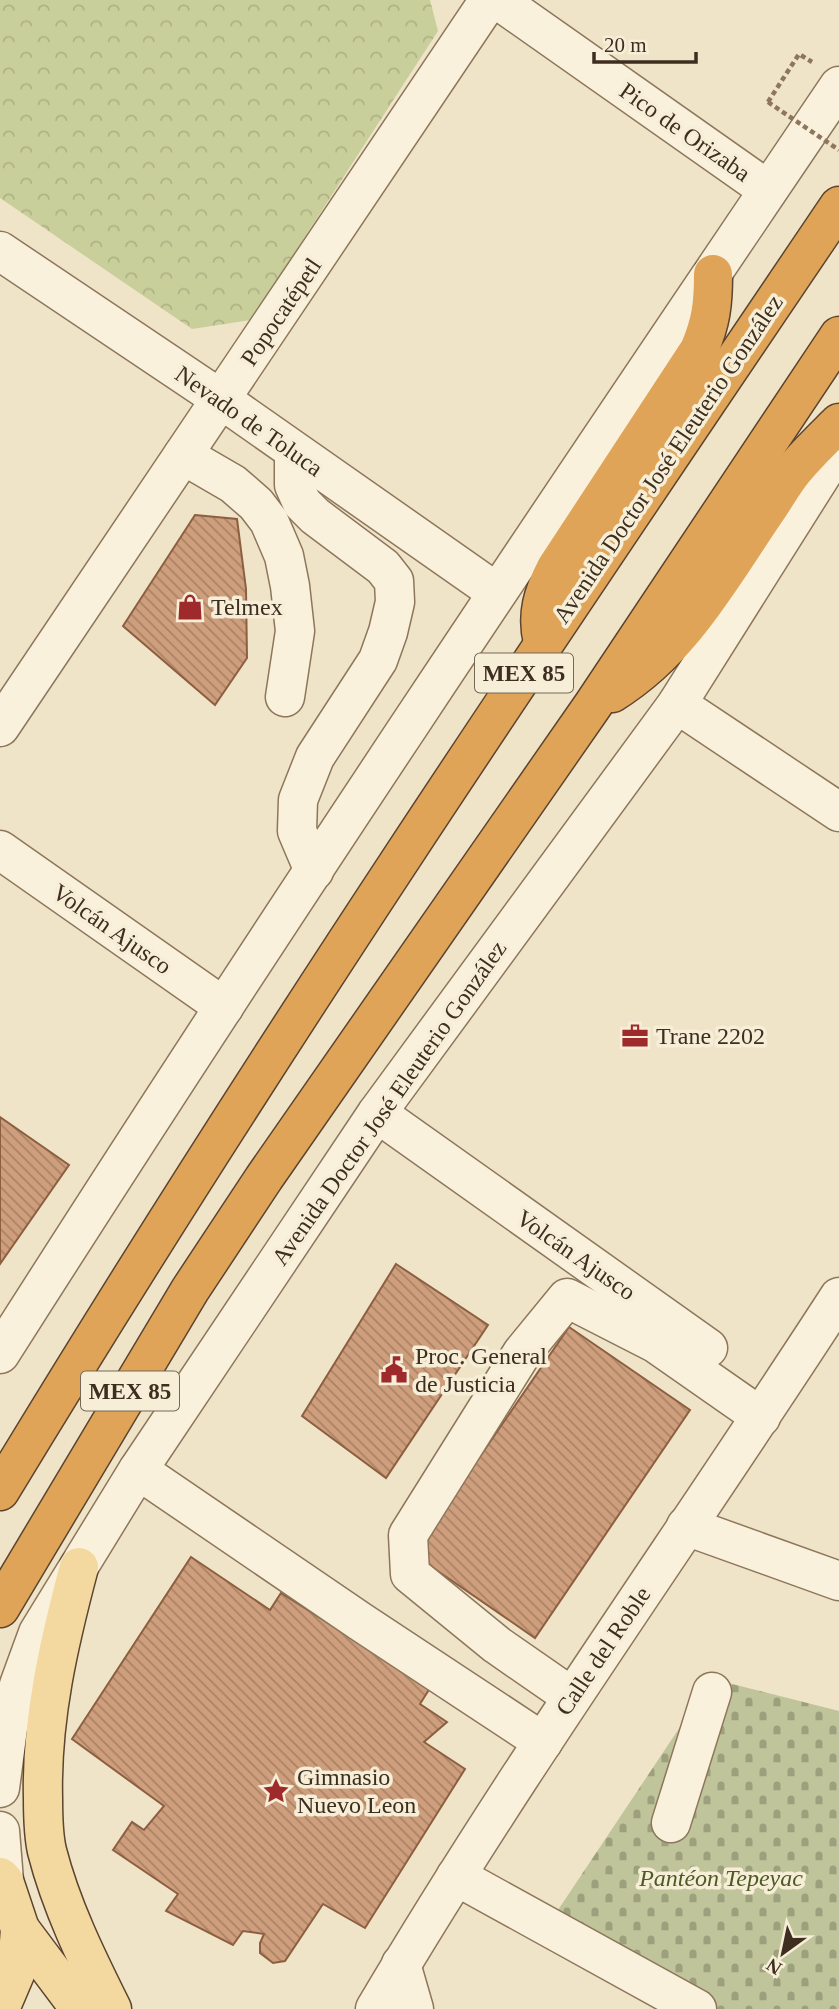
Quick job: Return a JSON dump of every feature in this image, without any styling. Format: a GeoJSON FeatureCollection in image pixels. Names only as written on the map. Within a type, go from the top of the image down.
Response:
{"type":"FeatureCollection","features":[{"type":"Feature","properties":{"kind":"highway","name":"Avenida Doctor José Eleuterio González"},"geometry":{"type":"LineString","coordinates":[[0,1491],[215,1144],[544,643],[839,206]]}},
{"type":"Feature","properties":{"kind":"highway"},"geometry":{"type":"LineString","coordinates":[[544,643],[539,626],[546,587],[699,350],[710,325],[713,274]]}},
{"type":"Feature","properties":{"kind":"highway","name":"MEX 85"},"geometry":{"type":"LineString","coordinates":[[0,1608],[190,1290],[264,1178],[593,705],[839,335]]}},
{"type":"Feature","properties":{"kind":"highway"},"geometry":{"type":"LineString","coordinates":[[593,705],[631,682],[688,627],[794,471],[839,423]]}},
{"type":"Feature","properties":{"kind":"main road"},"geometry":{"type":"LineString","coordinates":[[79,1567],[66,1615],[50,1699],[42,1773],[43,1818],[47,1850],[61,1894],[112,2009]]}},
{"type":"Feature","properties":{"kind":"main road"},"geometry":{"type":"LineString","coordinates":[[2,1879],[20,1929],[80,2009]]}},
{"type":"Feature","properties":{"kind":"main road"},"geometry":{"type":"LineString","coordinates":[[0,2009],[17,1969],[20,1929]]}},
{"type":"Feature","properties":{"kind":"street","name":"Popocatépetl"},"geometry":{"type":"LineString","coordinates":[[0,727],[489,0]]}},
{"type":"Feature","properties":{"kind":"street","name":"Pico de Orizaba"},"geometry":{"type":"LineString","coordinates":[[498,0],[768,190]]}},
{"type":"Feature","properties":{"kind":"street"},"geometry":{"type":"LineString","coordinates":[[0,1354],[496,592],[768,190],[829,76]]}},
{"type":"Feature","properties":{"kind":"street","name":"Nevado de Toluca"},"geometry":{"type":"LineString","coordinates":[[0,251],[222,400],[496,592]]}},
{"type":"Feature","properties":{"kind":"street","name":"Avenida Doctor José Eleuterio González"},"geometry":{"type":"LineString","coordinates":[[0,1788],[11,1717],[19,1685],[38,1633],[138,1470],[377,1113],[677,704],[839,447]]}},
{"type":"Feature","properties":{"kind":"street"},"geometry":{"type":"LineString","coordinates":[[294,453],[294,485],[302,503],[315,516],[383,567],[394,581],[395,602],[378,660],[359,693],[337,719],[314,757],[298,800],[297,831],[314,871]]}},
{"type":"Feature","properties":{"kind":"street"},"geometry":{"type":"LineString","coordinates":[[183,455],[233,484],[256,504],[269,521],[284,556],[295,631],[285,697]]}},
{"type":"Feature","properties":{"kind":"street"},"geometry":{"type":"LineString","coordinates":[[677,704],[839,812]]}},
{"type":"Feature","properties":{"kind":"street","name":"Volcán Ajusco"},"geometry":{"type":"LineString","coordinates":[[0,850],[224,1007]]}},
{"type":"Feature","properties":{"kind":"street","name":"Volcán Ajusco"},"geometry":{"type":"LineString","coordinates":[[377,1113],[768,1406]]}},
{"type":"Feature","properties":{"kind":"street","name":"Calle del Roble"},"geometry":{"type":"LineString","coordinates":[[375,2009],[456,1876],[572,1697],[839,1297]]}},
{"type":"Feature","properties":{"kind":"street"},"geometry":{"type":"LineString","coordinates":[[572,1697],[497,1645],[410,1574],[408,1535],[522,1353],[567,1298],[768,1406]]}},
{"type":"Feature","properties":{"kind":"street"},"geometry":{"type":"LineString","coordinates":[[138,1470],[543,1742]]}},
{"type":"Feature","properties":{"kind":"street"},"geometry":{"type":"LineString","coordinates":[[686,1526],[839,1581]]}},
{"type":"Feature","properties":{"kind":"street"},"geometry":{"type":"LineString","coordinates":[[0,1669],[38,1633]]}},
{"type":"Feature","properties":{"kind":"street"},"geometry":{"type":"LineString","coordinates":[[671,1823],[712,1692]]}},
{"type":"Feature","properties":{"kind":"street"},"geometry":{"type":"LineString","coordinates":[[0,1831],[2,1879]]}},
{"type":"Feature","properties":{"kind":"street"},"geometry":{"type":"LineString","coordinates":[[456,1876],[697,2009]]}},
{"type":"Feature","properties":{"kind":"street"},"geometry":{"type":"LineString","coordinates":[[401,1964],[414,2009]]}},
{"type":"Feature","properties":{"kind":"path"},"geometry":{"type":"LineString","coordinates":[[829,76],[799,54],[768,102],[839,150]]}},
{"type":"Feature","properties":{"kind":"green space"},"geometry":{"type":"Polygon","coordinates":[[[0,0],[430,0],[438,31],[251,320],[192,329],[0,198],[0,0]]]}},
{"type":"Feature","properties":{"kind":"green space","name":"Pantéon Tepeyac"},"geometry":{"type":"Polygon","coordinates":[[[712,1679],[839,1711],[839,2009],[714,2009],[550,1922],[712,1679]]]}},
{"type":"Feature","properties":{"kind":"building","name":"Telmex"},"geometry":{"type":"Polygon","coordinates":[[[195,515],[237,519],[246,589],[247,658],[215,705],[123,626],[195,515]]]}},
{"type":"Feature","properties":{"kind":"building"},"geometry":{"type":"Polygon","coordinates":[[[0,1117],[69,1165],[0,1264],[0,1117]]]}},
{"type":"Feature","properties":{"kind":"building","name":"Proc. General de Justicia"},"geometry":{"type":"Polygon","coordinates":[[[396,1264],[488,1325],[386,1478],[302,1416],[396,1264]]]}},
{"type":"Feature","properties":{"kind":"building"},"geometry":{"type":"Polygon","coordinates":[[[569,1327],[690,1410],[535,1638],[413,1554],[569,1327]]]}},
{"type":"Feature","properties":{"kind":"building"},"geometry":{"type":"Polygon","coordinates":[[[191,1557],[270,1610],[281,1593],[430,1688],[420,1704],[447,1722],[424,1742],[465,1769],[365,1928],[323,1904],[285,1961],[273,1963],[260,1953],[264,1934],[243,1931],[233,1945],[166,1911],[178,1894],[113,1850],[132,1822],[144,1830],[164,1806],[72,1739],[191,1557]]]}},
{"type":"Feature","properties":{"kind":"place","name":"Telmex"},"geometry":{"type":"Point","coordinates":[190,607]}},
{"type":"Feature","properties":{"kind":"place","name":"Trane 2202"},"geometry":{"type":"Point","coordinates":[635,1036]}},
{"type":"Feature","properties":{"kind":"place","name":"Proc. General de Justicia"},"geometry":{"type":"Point","coordinates":[394,1370]}},
{"type":"Feature","properties":{"kind":"place","name":"Gimnasio Nuevo Leon"},"geometry":{"type":"Point","coordinates":[276,1791]}}]}
